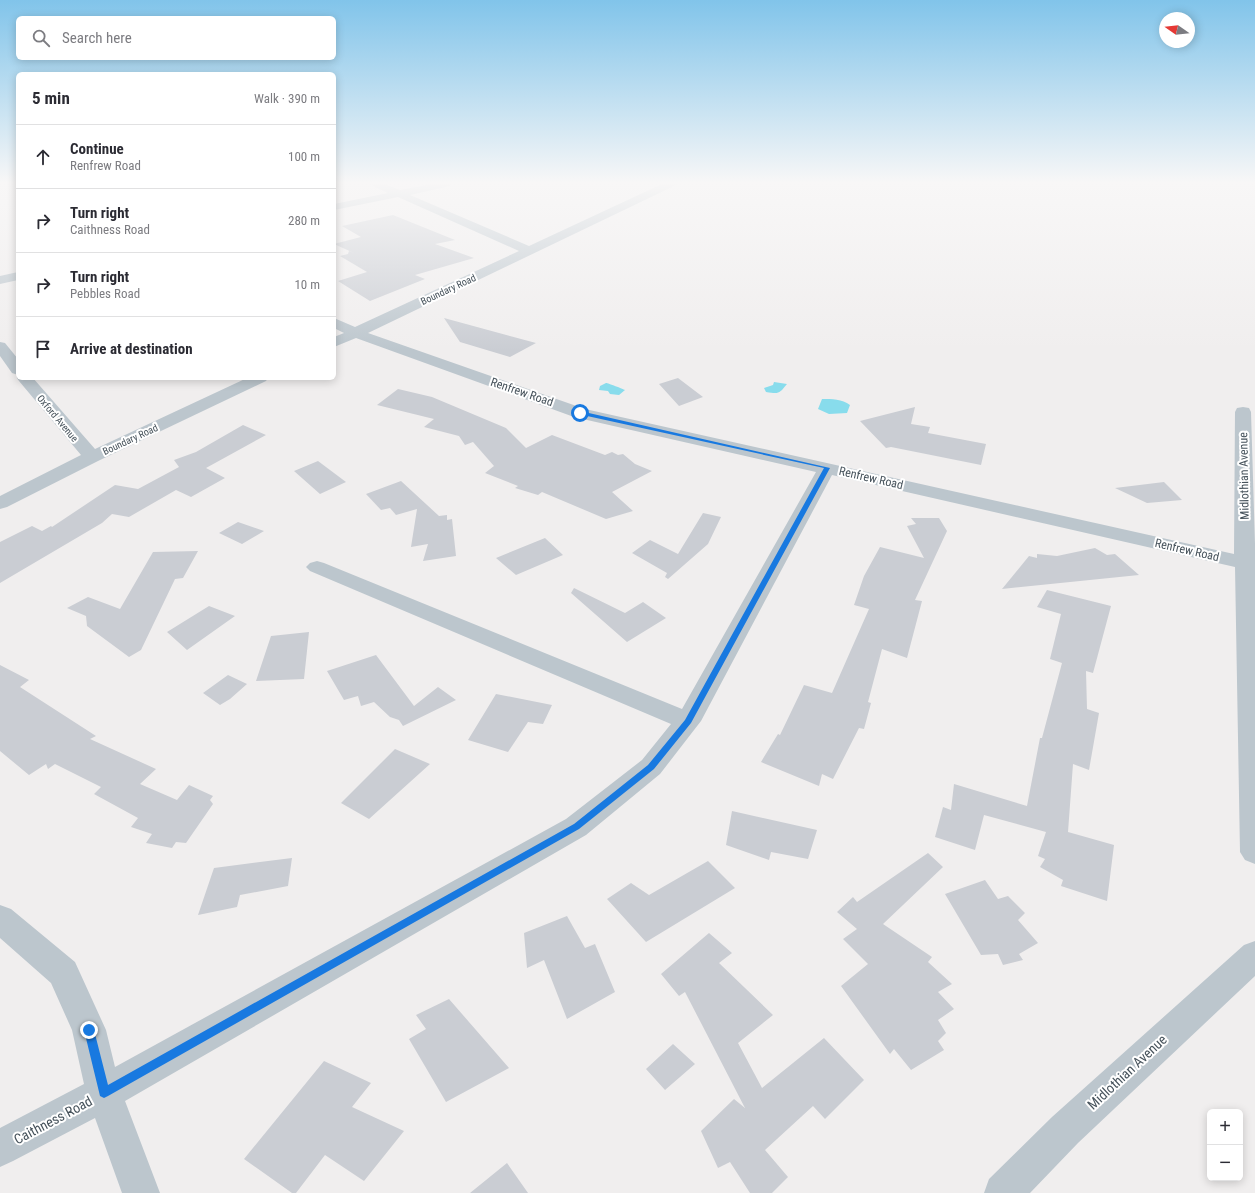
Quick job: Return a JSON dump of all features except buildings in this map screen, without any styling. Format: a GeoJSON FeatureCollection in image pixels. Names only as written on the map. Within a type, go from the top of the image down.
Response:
{"type":"FeatureCollection","features":[{"type":"Feature","properties":{"kind":"street"},"geometry":{"type":"LineString","coordinates":[[503,240],[529,251]]}},
{"type":"Feature","properties":{"kind":"street","name":"Boundary Road"},"geometry":{"type":"LineString","coordinates":[[336,342],[553,240]]}},
{"type":"Feature","properties":{"kind":"street"},"geometry":{"type":"LineString","coordinates":[[0,280],[16,276]]}},
{"type":"Feature","properties":{"kind":"street","name":"Renfrew Road"},"geometry":{"type":"LineString","coordinates":[[336,323],[355,334],[580,413],[1250,564]]}},
{"type":"Feature","properties":{"kind":"street"},"geometry":{"type":"LineString","coordinates":[[0,346],[16,367]]}},
{"type":"Feature","properties":{"kind":"street","name":"Oxford Avenue"},"geometry":{"type":"LineString","coordinates":[[27,380],[92,457]]}},
{"type":"Feature","properties":{"kind":"street","name":"Boundary Road"},"geometry":{"type":"LineString","coordinates":[[0,503],[92,457],[256,380]]}},
{"type":"Feature","properties":{"kind":"street","name":"Midlothian Avenue"},"geometry":{"type":"LineString","coordinates":[[1243,412],[1250,564],[1255,852]]}},
{"type":"Feature","properties":{"kind":"street","name":"Caithness Road"},"geometry":{"type":"LineString","coordinates":[[0,1148],[104,1092],[576,827],[651,767],[688,721],[827,468]]}},
{"type":"Feature","properties":{"kind":"street"},"geometry":{"type":"LineString","coordinates":[[317,567],[688,721]]}},
{"type":"Feature","properties":{"kind":"street"},"geometry":{"type":"LineString","coordinates":[[0,919],[63,973],[89,1030],[104,1092],[141,1193]]}},
{"type":"Feature","properties":{"kind":"street","name":"Midlothian Avenue"},"geometry":{"type":"LineString","coordinates":[[1003,1193],[1065,1130],[1255,955]]}},
{"type":"Feature","properties":{"kind":"water"},"geometry":{"type":"Polygon","coordinates":[[[774,382],[787,384],[778,392],[766,392],[764,388],[773,385],[774,382]]]}},
{"type":"Feature","properties":{"kind":"water"},"geometry":{"type":"Polygon","coordinates":[[[606,383],[625,390],[619,395],[610,394],[608,391],[599,390],[600,386],[606,383]]]}},
{"type":"Feature","properties":{"kind":"water"},"geometry":{"type":"Polygon","coordinates":[[[822,399],[837,400],[847,403],[850,405],[847,413],[829,414],[818,409],[822,399]]]}},
{"type":"Feature","properties":{"kind":"route"},"geometry":{"type":"LineString","coordinates":[[89,1030],[104,1092],[576,827],[651,767],[688,721],[827,468],[580,413]]}}]}
